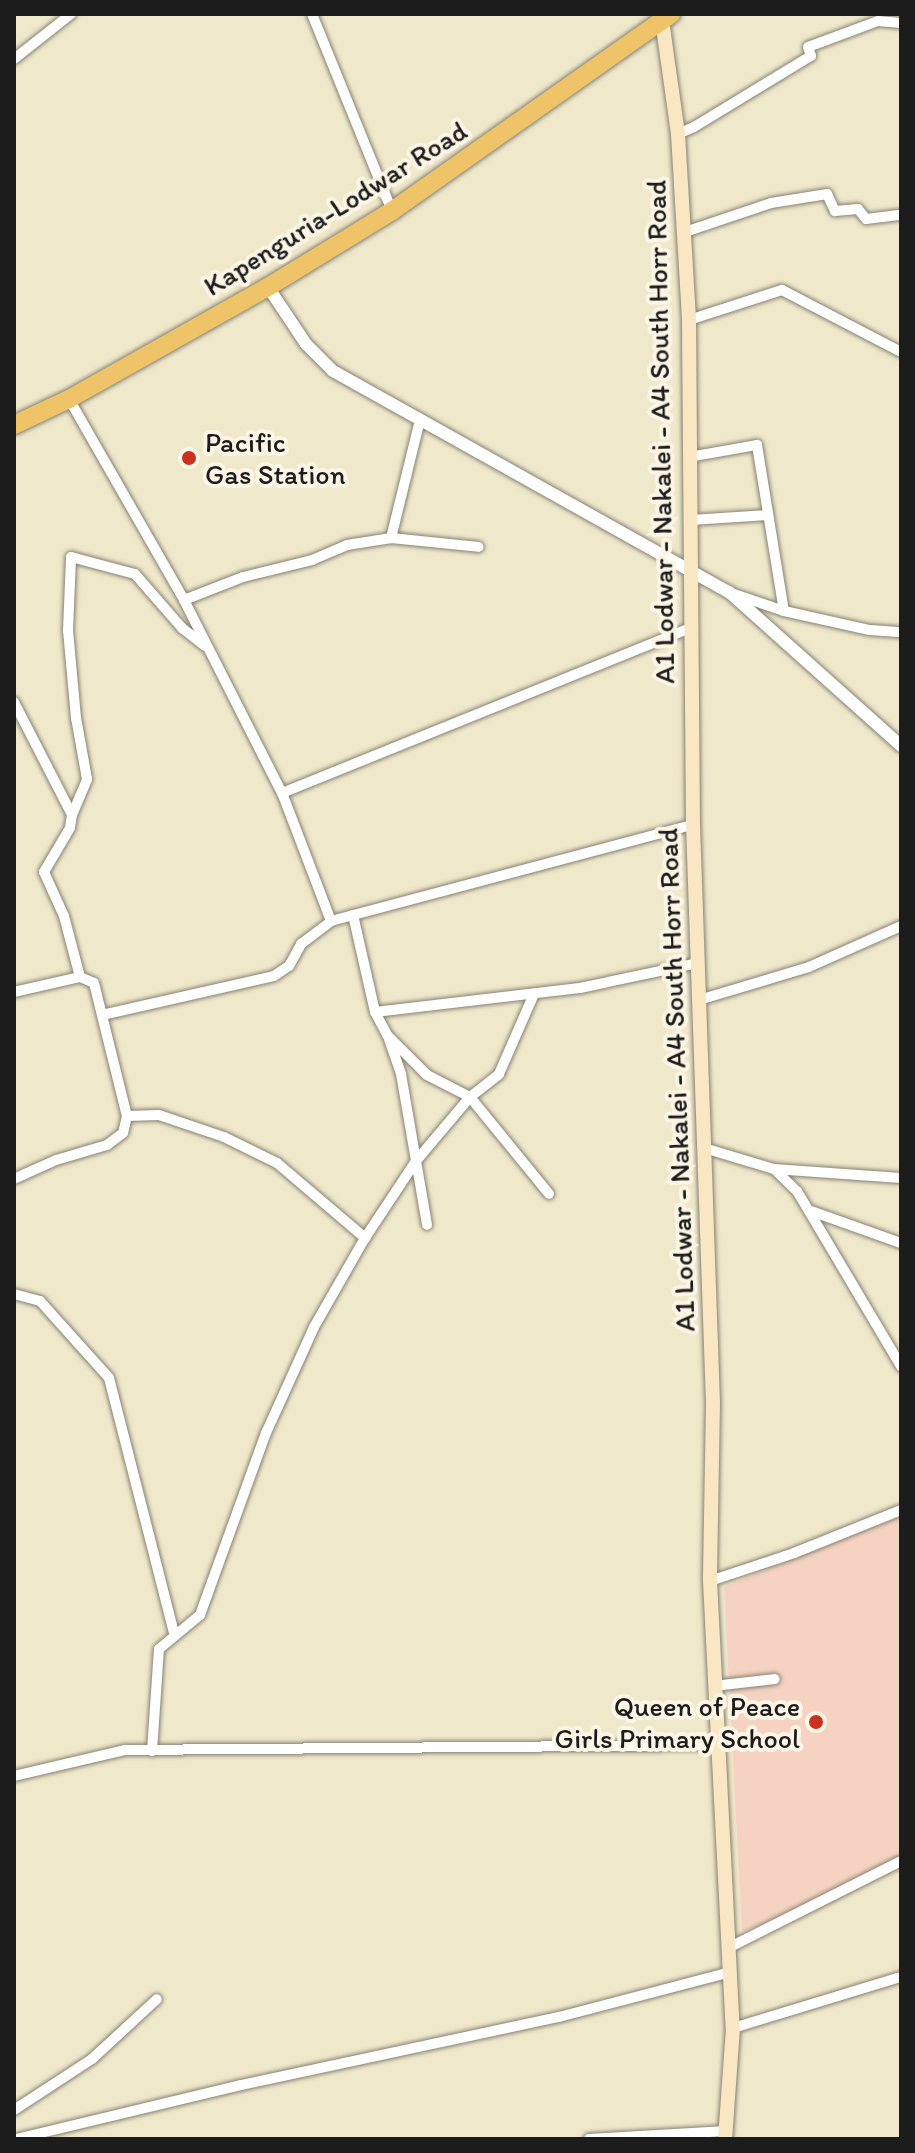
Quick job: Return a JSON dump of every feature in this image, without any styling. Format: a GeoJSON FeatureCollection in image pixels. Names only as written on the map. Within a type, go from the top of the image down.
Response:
{"type":"FeatureCollection","features":[{"type":"Feature","properties":{"kind":"highway","name":"Kapenguria-Lodwar Road"},"geometry":{"type":"LineString","coordinates":[[14,425],[69,399],[268,287],[392,211],[663,16]]}},
{"type":"Feature","properties":{"kind":"main road","name":"A1 Lodwar - Nakalei - A4 South Horr Road"},"geometry":{"type":"LineString","coordinates":[[663,16],[678,134],[689,320],[693,825],[713,1403],[710,1581],[716,1745],[733,2028],[726,2135]]}},
{"type":"Feature","properties":{"kind":"street"},"geometry":{"type":"LineString","coordinates":[[14,59],[71,14]]}},
{"type":"Feature","properties":{"kind":"street"},"geometry":{"type":"LineString","coordinates":[[312,14],[392,211]]}},
{"type":"Feature","properties":{"kind":"street"},"geometry":{"type":"LineString","coordinates":[[678,134],[811,56],[808,47],[878,21],[901,23]]}},
{"type":"Feature","properties":{"kind":"street"},"geometry":{"type":"LineString","coordinates":[[685,232],[771,203],[827,194],[835,211],[858,209],[866,219],[901,215]]}},
{"type":"Feature","properties":{"kind":"street"},"geometry":{"type":"LineString","coordinates":[[268,287],[306,344],[333,371],[594,514],[692,573],[729,592],[784,611],[870,630],[901,632]]}},
{"type":"Feature","properties":{"kind":"street"},"geometry":{"type":"LineString","coordinates":[[689,320],[782,290],[901,352]]}},
{"type":"Feature","properties":{"kind":"street"},"geometry":{"type":"LineString","coordinates":[[69,399],[184,600],[282,793],[331,921]]}},
{"type":"Feature","properties":{"kind":"street"},"geometry":{"type":"LineString","coordinates":[[391,538],[420,420]]}},
{"type":"Feature","properties":{"kind":"street"},"geometry":{"type":"LineString","coordinates":[[689,457],[757,445],[784,611]]}},
{"type":"Feature","properties":{"kind":"street"},"geometry":{"type":"LineString","coordinates":[[691,520],[768,515]]}},
{"type":"Feature","properties":{"kind":"street"},"geometry":{"type":"LineString","coordinates":[[184,600],[243,577],[312,560],[347,545],[391,538],[479,547]]}},
{"type":"Feature","properties":{"kind":"street"},"geometry":{"type":"LineString","coordinates":[[80,977],[64,916],[44,872],[70,828],[87,779],[76,718],[68,630],[71,557],[135,574],[182,628],[209,649]]}},
{"type":"Feature","properties":{"kind":"street"},"geometry":{"type":"LineString","coordinates":[[729,592],[901,746]]}},
{"type":"Feature","properties":{"kind":"street"},"geometry":{"type":"LineString","coordinates":[[282,793],[691,628]]}},
{"type":"Feature","properties":{"kind":"street"},"geometry":{"type":"LineString","coordinates":[[14,702],[72,815]]}},
{"type":"Feature","properties":{"kind":"street"},"geometry":{"type":"LineString","coordinates":[[102,1015],[274,976],[289,966],[301,944],[331,921],[693,825]]}},
{"type":"Feature","properties":{"kind":"street"},"geometry":{"type":"LineString","coordinates":[[353,915],[375,1012],[388,1036],[401,1074],[427,1225]]}},
{"type":"Feature","properties":{"kind":"street"},"geometry":{"type":"LineString","coordinates":[[699,1000],[809,967],[901,926]]}},
{"type":"Feature","properties":{"kind":"street"},"geometry":{"type":"LineString","coordinates":[[375,1012],[580,988],[698,963]]}},
{"type":"Feature","properties":{"kind":"street"},"geometry":{"type":"LineString","coordinates":[[14,992],[80,977],[94,983],[127,1116],[123,1133],[107,1145],[56,1160],[14,1179]]}},
{"type":"Feature","properties":{"kind":"street"},"geometry":{"type":"LineString","coordinates":[[152,1751],[159,1649],[200,1615],[266,1433],[314,1327],[365,1238],[416,1161],[470,1097],[499,1074],[534,994]]}},
{"type":"Feature","properties":{"kind":"street"},"geometry":{"type":"LineString","coordinates":[[388,1036],[427,1075],[470,1097],[549,1194]]}},
{"type":"Feature","properties":{"kind":"street"},"geometry":{"type":"LineString","coordinates":[[127,1116],[159,1115],[224,1137],[277,1163],[365,1238]]}},
{"type":"Feature","properties":{"kind":"street"},"geometry":{"type":"LineString","coordinates":[[704,1148],[774,1169],[901,1178]]}},
{"type":"Feature","properties":{"kind":"street"},"geometry":{"type":"LineString","coordinates":[[774,1169],[811,1211],[901,1366]]}},
{"type":"Feature","properties":{"kind":"street"},"geometry":{"type":"LineString","coordinates":[[811,1211],[901,1243]]}},
{"type":"Feature","properties":{"kind":"street"},"geometry":{"type":"LineString","coordinates":[[14,1294],[40,1301],[109,1378],[175,1636]]}},
{"type":"Feature","properties":{"kind":"street"},"geometry":{"type":"LineString","coordinates":[[710,1581],[794,1553],[901,1510]]}},
{"type":"Feature","properties":{"kind":"street"},"geometry":{"type":"LineString","coordinates":[[714,1686],[775,1679]]}},
{"type":"Feature","properties":{"kind":"street"},"geometry":{"type":"LineString","coordinates":[[14,1776],[125,1750],[716,1745]]}},
{"type":"Feature","properties":{"kind":"street"},"geometry":{"type":"LineString","coordinates":[[730,1947],[901,1861]]}},
{"type":"Feature","properties":{"kind":"street"},"geometry":{"type":"LineString","coordinates":[[16,2139],[226,2088],[559,2017],[731,1972]]}},
{"type":"Feature","properties":{"kind":"street"},"geometry":{"type":"LineString","coordinates":[[733,2028],[901,1977]]}},
{"type":"Feature","properties":{"kind":"street"},"geometry":{"type":"LineString","coordinates":[[14,2110],[92,2059],[157,1999]]}},
{"type":"Feature","properties":{"kind":"street"},"geometry":{"type":"LineString","coordinates":[[589,2139],[726,2135]]}},
{"type":"Feature","properties":{"kind":"shaded area","name":"Queen of Peace Girls Primary School"},"geometry":{"type":"Polygon","coordinates":[[[901,1516],[901,1856],[769,1922],[742,1931],[724,1587],[901,1516]]]}},
{"type":"Feature","properties":{"kind":"place","name":"Pacific Gas Station"},"geometry":{"type":"Point","coordinates":[189,458]}},
{"type":"Feature","properties":{"kind":"place","name":"Queen of Peace Girls Primary School"},"geometry":{"type":"Point","coordinates":[816,1722]}}]}
